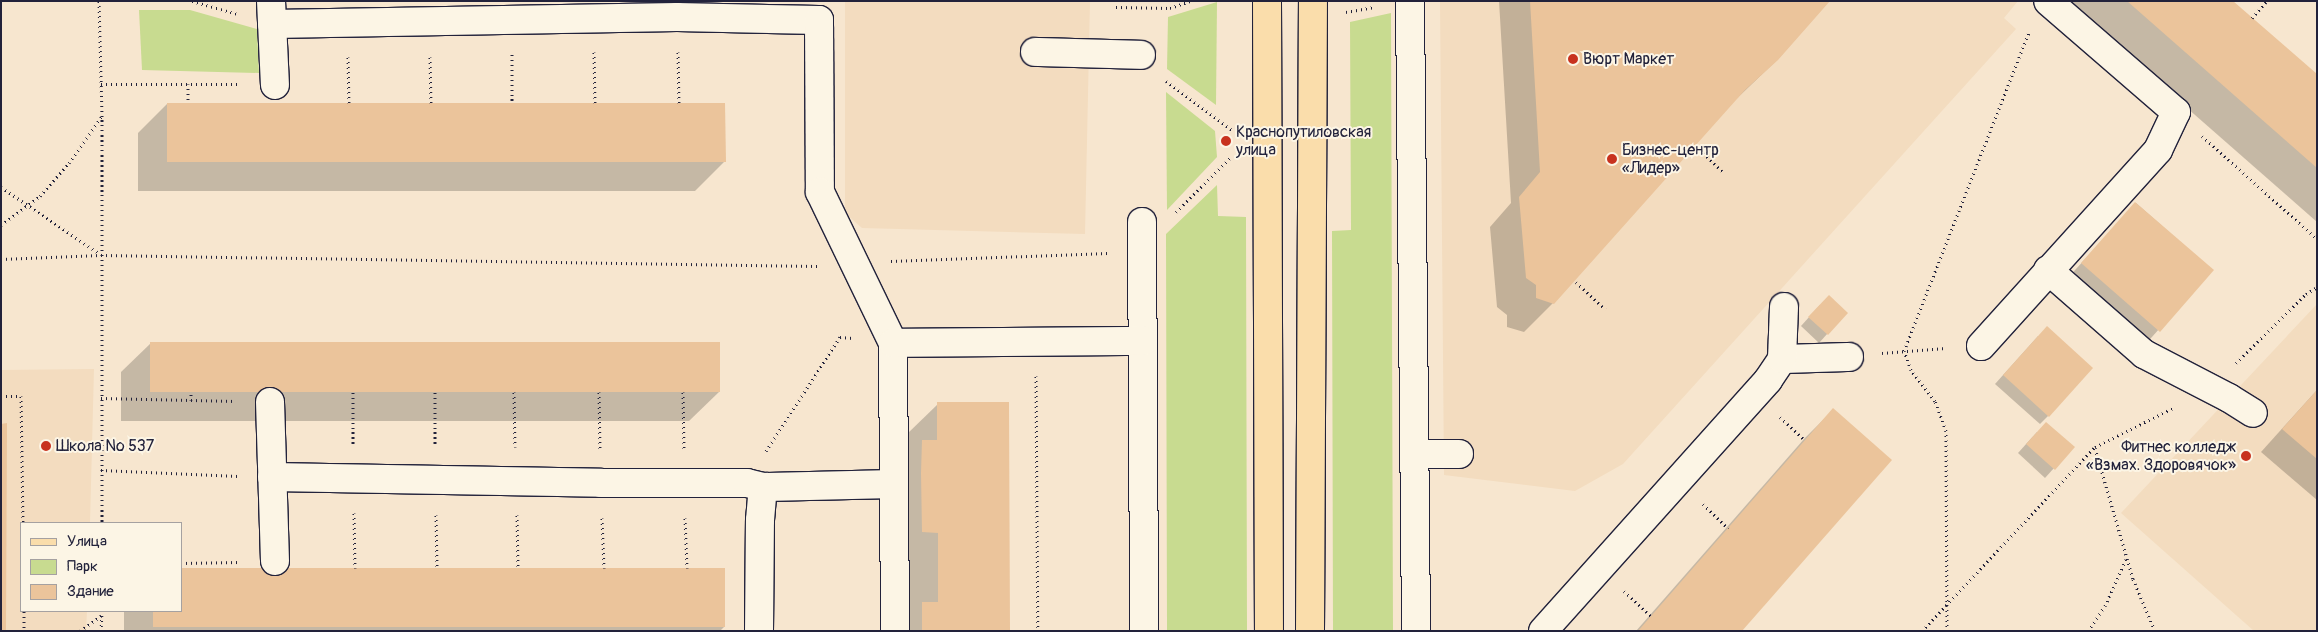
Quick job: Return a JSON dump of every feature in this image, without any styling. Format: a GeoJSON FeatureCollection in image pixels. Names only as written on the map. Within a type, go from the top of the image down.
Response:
{"type":"FeatureCollection","features":[{"type":"Feature","properties":{"kind":"main road"},"geometry":{"type":"LineString","coordinates":[[1267,1],[1269,631]]}},
{"type":"Feature","properties":{"kind":"main road"},"geometry":{"type":"LineString","coordinates":[[1310,631],[1313,1]]}},
{"type":"Feature","properties":{"kind":"street"},"geometry":{"type":"LineString","coordinates":[[1410,1],[1416,454],[1416,631]]}},
{"type":"Feature","properties":{"kind":"street"},"geometry":{"type":"LineString","coordinates":[[1981,346],[2158,150],[2176,112],[2048,1]]}},
{"type":"Feature","properties":{"kind":"street"},"geometry":{"type":"LineString","coordinates":[[275,85],[272,13],[677,17],[819,11],[820,192],[893,343],[895,631]]}},
{"type":"Feature","properties":{"kind":"street"},"geometry":{"type":"LineString","coordinates":[[1035,52],[1141,55]]}},
{"type":"Feature","properties":{"kind":"street"},"geometry":{"type":"LineString","coordinates":[[1142,222],[1144,631]]}},
{"type":"Feature","properties":{"kind":"street"},"geometry":{"type":"LineString","coordinates":[[2048,270],[2144,354],[2210,388],[2253,413]]}},
{"type":"Feature","properties":{"kind":"street"},"geometry":{"type":"LineString","coordinates":[[1543,631],[1768,380],[1782,359],[1784,307]]}},
{"type":"Feature","properties":{"kind":"street"},"geometry":{"type":"LineString","coordinates":[[893,343],[1143,341]]}},
{"type":"Feature","properties":{"kind":"street"},"geometry":{"type":"LineString","coordinates":[[1782,359],[1849,357]]}},
{"type":"Feature","properties":{"kind":"street"},"geometry":{"type":"LineString","coordinates":[[270,402],[275,562]]}},
{"type":"Feature","properties":{"kind":"street"},"geometry":{"type":"LineString","coordinates":[[1416,454],[1459,454]]}},
{"type":"Feature","properties":{"kind":"street"},"geometry":{"type":"LineString","coordinates":[[272,477],[755,485],[894,484]]}},
{"type":"Feature","properties":{"kind":"street"},"geometry":{"type":"LineString","coordinates":[[755,485],[760,520],[759,631]]}},
{"type":"Feature","properties":{"kind":"path"},"geometry":{"type":"LineString","coordinates":[[99,1],[102,115],[102,522]]}},
{"type":"Feature","properties":{"kind":"path"},"geometry":{"type":"LineString","coordinates":[[192,1],[272,13]]}},
{"type":"Feature","properties":{"kind":"path"},"geometry":{"type":"LineString","coordinates":[[1116,7],[1170,8],[1190,1]]}},
{"type":"Feature","properties":{"kind":"path"},"geometry":{"type":"LineString","coordinates":[[2252,18],[2267,1]]}},
{"type":"Feature","properties":{"kind":"path"},"geometry":{"type":"LineString","coordinates":[[1343,13],[1380,5]]}},
{"type":"Feature","properties":{"kind":"path"},"geometry":{"type":"LineString","coordinates":[[1947,631],[1946,431],[1935,401],[1912,370],[1904,351],[2031,29]]}},
{"type":"Feature","properties":{"kind":"path"},"geometry":{"type":"LineString","coordinates":[[1166,82],[1232,130]]}},
{"type":"Feature","properties":{"kind":"path"},"geometry":{"type":"LineString","coordinates":[[101,84],[275,85]]}},
{"type":"Feature","properties":{"kind":"path"},"geometry":{"type":"LineString","coordinates":[[188,84],[188,103]]}},
{"type":"Feature","properties":{"kind":"path"},"geometry":{"type":"LineString","coordinates":[[2176,112],[2317,240]]}},
{"type":"Feature","properties":{"kind":"path"},"geometry":{"type":"LineString","coordinates":[[1,225],[29,206],[69,163],[102,115]]}},
{"type":"Feature","properties":{"kind":"path"},"geometry":{"type":"LineString","coordinates":[[1696,146],[1725,174]]}},
{"type":"Feature","properties":{"kind":"path"},"geometry":{"type":"LineString","coordinates":[[1142,222],[1167,221],[1232,156]]}},
{"type":"Feature","properties":{"kind":"path"},"geometry":{"type":"LineString","coordinates":[[1,187],[101,254]]}},
{"type":"Feature","properties":{"kind":"path"},"geometry":{"type":"LineString","coordinates":[[1,259],[101,254],[816,266],[1116,253]]}},
{"type":"Feature","properties":{"kind":"path"},"geometry":{"type":"LineString","coordinates":[[1576,282],[1605,309]]}},
{"type":"Feature","properties":{"kind":"path"},"geometry":{"type":"LineString","coordinates":[[1922,631],[1947,602],[2095,447],[2210,388],[2306,294],[2317,287]]}},
{"type":"Feature","properties":{"kind":"path"},"geometry":{"type":"LineString","coordinates":[[755,485],[840,337],[893,343]]}},
{"type":"Feature","properties":{"kind":"path"},"geometry":{"type":"LineString","coordinates":[[1036,342],[1038,631]]}},
{"type":"Feature","properties":{"kind":"path"},"geometry":{"type":"LineString","coordinates":[[1849,357],[1981,346]]}},
{"type":"Feature","properties":{"kind":"path"},"geometry":{"type":"LineString","coordinates":[[191,392],[191,400]]}},
{"type":"Feature","properties":{"kind":"path"},"geometry":{"type":"LineString","coordinates":[[1,396],[21,396],[23,522]]}},
{"type":"Feature","properties":{"kind":"path"},"geometry":{"type":"LineString","coordinates":[[101,398],[270,402]]}},
{"type":"Feature","properties":{"kind":"path"},"geometry":{"type":"LineString","coordinates":[[2095,447],[2127,558],[2156,631]]}},
{"type":"Feature","properties":{"kind":"path"},"geometry":{"type":"LineString","coordinates":[[101,470],[272,477]]}},
{"type":"Feature","properties":{"kind":"path"},"geometry":{"type":"LineString","coordinates":[[2088,631],[2105,606],[2127,558]]}},
{"type":"Feature","properties":{"kind":"path"},"geometry":{"type":"LineString","coordinates":[[182,563],[275,562]]}},
{"type":"Feature","properties":{"kind":"path"},"geometry":{"type":"LineString","coordinates":[[190,563],[190,568]]}},
{"type":"Feature","properties":{"kind":"path"},"geometry":{"type":"LineString","coordinates":[[24,612],[24,631]]}},
{"type":"Feature","properties":{"kind":"path"},"geometry":{"type":"LineString","coordinates":[[101,631],[102,612]]}},
{"type":"Feature","properties":{"kind":"path"},"geometry":{"type":"LineString","coordinates":[[80,631],[101,616]]}},
{"type":"Feature","properties":{"kind":"shaded area"},"geometry":{"type":"Polygon","coordinates":[[[845,1],[1090,1],[1085,234],[862,228],[845,213],[845,1]]]}},
{"type":"Feature","properties":{"kind":"shaded area"},"geometry":{"type":"Polygon","coordinates":[[[1440,1],[2018,1],[2004,18],[2016,29],[1623,464],[1575,491],[1444,475],[1440,1]]]}},
{"type":"Feature","properties":{"kind":"shaded area","name":"Фитнес колледж «Взмах. Здоровячок»"},"geometry":{"type":"Polygon","coordinates":[[[2317,304],[2317,631],[2254,631],[2121,513],[2317,304]]]}},
{"type":"Feature","properties":{"kind":"shaded area","name":"Школа № 537"},"geometry":{"type":"Polygon","coordinates":[[[94,369],[90,522],[20,522],[20,612],[87,612],[86,631],[1,631],[1,370],[94,369]]]}},
{"type":"Feature","properties":{"kind":"green space"},"geometry":{"type":"Polygon","coordinates":[[[1217,2],[1216,105],[1167,69],[1168,17],[1217,2]]]}},
{"type":"Feature","properties":{"kind":"green space"},"geometry":{"type":"Polygon","coordinates":[[[139,10],[190,10],[257,29],[259,73],[142,70],[139,10]]]}},
{"type":"Feature","properties":{"kind":"green space"},"geometry":{"type":"Polygon","coordinates":[[[1391,13],[1393,631],[1333,631],[1332,231],[1351,230],[1350,22],[1391,13]]]}},
{"type":"Feature","properties":{"kind":"green space"},"geometry":{"type":"Polygon","coordinates":[[[1166,92],[1215,131],[1217,157],[1167,210],[1166,92]]]}},
{"type":"Feature","properties":{"kind":"green space"},"geometry":{"type":"Polygon","coordinates":[[[1217,185],[1218,216],[1246,217],[1247,631],[1167,631],[1166,234],[1217,185]]]}},
{"type":"Feature","properties":{"kind":"building","name":"Бизнес-центр «Лидер»"},"geometry":{"type":"Polygon","coordinates":[[[1530,1],[1830,1],[1778,60],[1745,90],[1554,304],[1536,298],[1536,285],[1526,278],[1519,197],[1540,172],[1530,1]]]}},
{"type":"Feature","properties":{"kind":"building"},"geometry":{"type":"Polygon","coordinates":[[[2127,1],[2233,1],[2317,74],[2317,168],[2127,1]]]}},
{"type":"Feature","properties":{"kind":"building"},"geometry":{"type":"Polygon","coordinates":[[[167,103],[725,103],[726,162],[167,162],[167,103]]]}},
{"type":"Feature","properties":{"kind":"building"},"geometry":{"type":"Polygon","coordinates":[[[2135,202],[2214,270],[2160,332],[2081,263],[2135,202]]]}},
{"type":"Feature","properties":{"kind":"building"},"geometry":{"type":"Polygon","coordinates":[[[1829,295],[1848,313],[1828,335],[1808,317],[1829,295]]]}},
{"type":"Feature","properties":{"kind":"building"},"geometry":{"type":"Polygon","coordinates":[[[2047,326],[2093,368],[2049,417],[2003,375],[2047,326]]]}},
{"type":"Feature","properties":{"kind":"building"},"geometry":{"type":"Polygon","coordinates":[[[150,342],[720,342],[720,392],[150,392],[150,342]]]}},
{"type":"Feature","properties":{"kind":"building"},"geometry":{"type":"Polygon","coordinates":[[[2317,390],[2317,459],[2282,429],[2317,390]]]}},
{"type":"Feature","properties":{"kind":"building"},"geometry":{"type":"Polygon","coordinates":[[[937,402],[1009,402],[1010,631],[922,631],[922,602],[938,602],[938,533],[922,532],[921,473],[922,440],[937,440],[937,402]]]}},
{"type":"Feature","properties":{"kind":"building"},"geometry":{"type":"Polygon","coordinates":[[[1833,408],[1892,460],[1742,631],[1638,631],[1833,408]]]}},
{"type":"Feature","properties":{"kind":"building"},"geometry":{"type":"Polygon","coordinates":[[[2046,422],[2075,447],[2055,470],[2026,444],[2046,422]]]}},
{"type":"Feature","properties":{"kind":"building"},"geometry":{"type":"Polygon","coordinates":[[[7,423],[6,631],[1,631],[1,424],[7,423]]]}},
{"type":"Feature","properties":{"kind":"building"},"geometry":{"type":"Polygon","coordinates":[[[182,568],[725,568],[725,627],[153,627],[153,612],[182,612],[182,568]]]}},
{"type":"Feature","properties":{"kind":"place","name":"Вюрт Маркет"},"geometry":{"type":"Point","coordinates":[1573,59]}},
{"type":"Feature","properties":{"kind":"place","name":"Краснопутиловская улица"},"geometry":{"type":"Point","coordinates":[1226,141]}},
{"type":"Feature","properties":{"kind":"place","name":"Бизнес-центр «Лидер»"},"geometry":{"type":"Point","coordinates":[1612,159]}},
{"type":"Feature","properties":{"kind":"place","name":"Школа № 537"},"geometry":{"type":"Point","coordinates":[46,446]}},
{"type":"Feature","properties":{"kind":"place","name":"Фитнес колледж «Взмах. Здоровячок»"},"geometry":{"type":"Point","coordinates":[2246,456]}}]}
